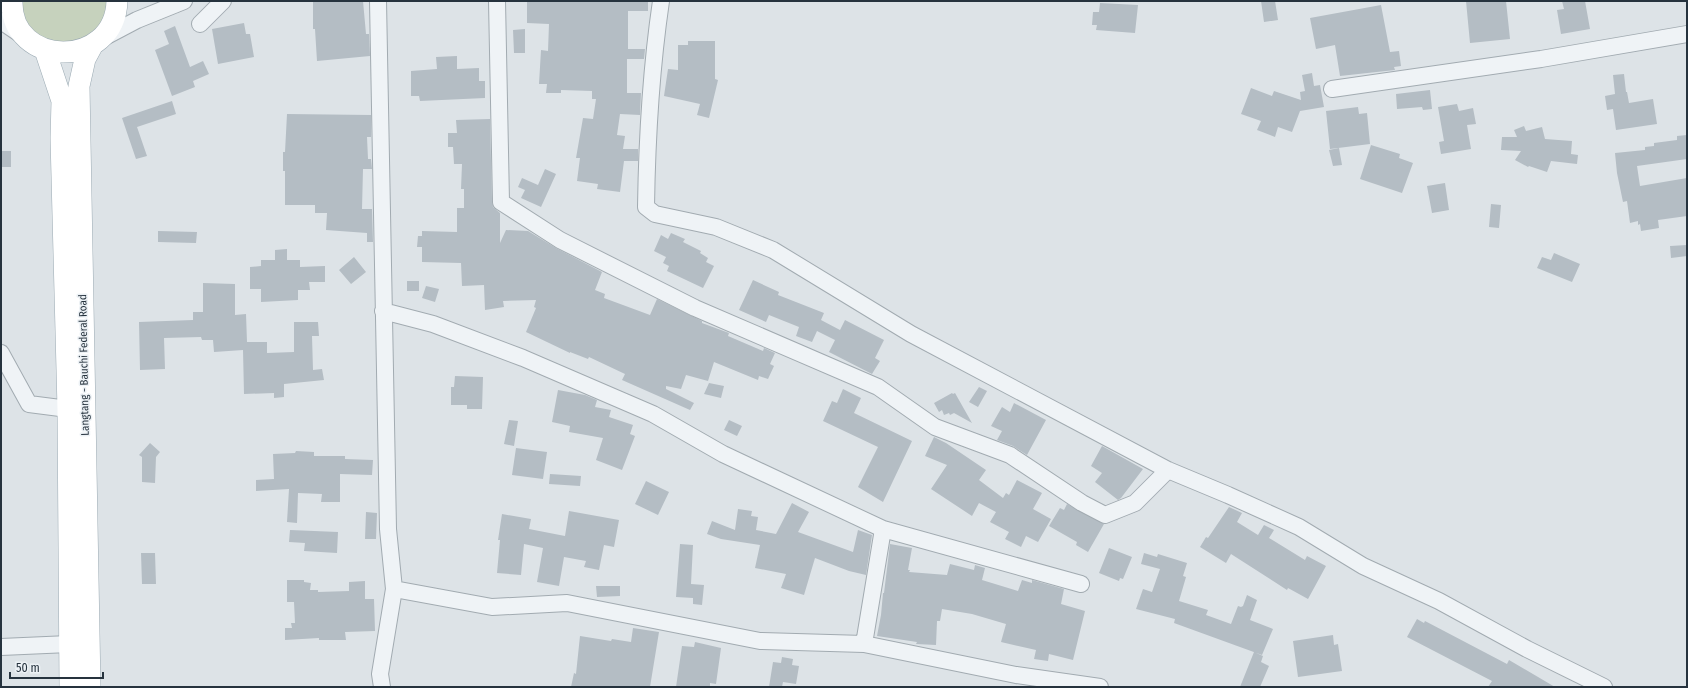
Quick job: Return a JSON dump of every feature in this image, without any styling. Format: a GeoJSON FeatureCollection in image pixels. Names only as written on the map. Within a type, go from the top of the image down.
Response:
{"type":"FeatureCollection","features":[{"type":"Feature","properties":{"kind":"main road"},"geometry":{"type":"LineString","coordinates":[[12,1],[11,8],[16,24],[26,37],[45,50],[61,53],[77,52],[96,43]]}},
{"type":"Feature","properties":{"kind":"main road","name":"Langtang - Bauchi Federal Road"},"geometry":{"type":"LineString","coordinates":[[90,687],[79,86],[85,59],[96,43],[111,26],[117,10],[117,1]]}},
{"type":"Feature","properties":{"kind":"main road","name":"Langtang - Bauchi Federal Road"},"geometry":{"type":"LineString","coordinates":[[45,50],[62,101],[61,138],[68,409],[70,687]]}},
{"type":"Feature","properties":{"kind":"street"},"geometry":{"type":"LineString","coordinates":[[96,43],[137,20],[184,1]]}},
{"type":"Feature","properties":{"kind":"street"},"geometry":{"type":"LineString","coordinates":[[200,24],[223,1]]}},
{"type":"Feature","properties":{"kind":"street"},"geometry":{"type":"LineString","coordinates":[[378,1],[388,529],[394,589],[380,674],[382,687]]}},
{"type":"Feature","properties":{"kind":"street"},"geometry":{"type":"LineString","coordinates":[[497,1],[501,202],[560,240],[695,308],[878,387],[935,427],[1010,455],[1082,502],[1105,515],[1135,503],[1168,470]]}},
{"type":"Feature","properties":{"kind":"street"},"geometry":{"type":"LineString","coordinates":[[660,1],[655,42],[646,207],[655,214],[716,227],[773,250],[911,334],[1168,470],[1299,527],[1363,566],[1439,601],[1527,649],[1604,687]]}},
{"type":"Feature","properties":{"kind":"street"},"geometry":{"type":"LineString","coordinates":[[1,21],[26,37]]}},
{"type":"Feature","properties":{"kind":"street"},"geometry":{"type":"LineString","coordinates":[[1332,89],[1541,59],[1687,34]]}},
{"type":"Feature","properties":{"kind":"street"},"geometry":{"type":"LineString","coordinates":[[383,311],[433,324],[523,358],[653,414],[723,454],[883,529],[1081,584]]}},
{"type":"Feature","properties":{"kind":"street"},"geometry":{"type":"LineString","coordinates":[[1,353],[29,404],[68,409]]}},
{"type":"Feature","properties":{"kind":"street"},"geometry":{"type":"LineString","coordinates":[[864,644],[883,529]]}},
{"type":"Feature","properties":{"kind":"street"},"geometry":{"type":"LineString","coordinates":[[394,589],[492,607],[568,603],[760,641],[864,644],[1016,675],[1100,687]]}},
{"type":"Feature","properties":{"kind":"street"},"geometry":{"type":"LineString","coordinates":[[1,647],[69,644]]}},
{"type":"Feature","properties":{"kind":"green space"},"geometry":{"type":"Polygon","coordinates":[[[17,1],[112,1],[103,29],[77,46],[33,37],[17,1]]]}},
{"type":"Feature","properties":{"kind":"building"},"geometry":{"type":"Polygon","coordinates":[[[313,1],[363,1],[366,34],[369,34],[370,56],[317,61],[315,29],[313,29],[313,1]]]}},
{"type":"Feature","properties":{"kind":"building"},"geometry":{"type":"Polygon","coordinates":[[[527,1],[648,1],[648,11],[628,11],[628,49],[645,49],[644,59],[627,59],[627,93],[641,93],[640,115],[620,114],[617,135],[625,136],[623,149],[638,149],[638,161],[624,161],[620,192],[597,189],[598,184],[577,181],[580,158],[576,158],[583,118],[593,119],[596,99],[592,99],[592,91],[561,90],[561,93],[546,93],[547,84],[539,84],[541,50],[548,51],[549,24],[527,23],[527,1]]]}},
{"type":"Feature","properties":{"kind":"building"},"geometry":{"type":"Polygon","coordinates":[[[1261,1],[1275,1],[1278,20],[1264,22],[1261,1]]]}},
{"type":"Feature","properties":{"kind":"building"},"geometry":{"type":"Polygon","coordinates":[[[1466,1],[1506,1],[1510,39],[1470,43],[1466,1]]]}},
{"type":"Feature","properties":{"kind":"building"},"geometry":{"type":"Polygon","coordinates":[[[1562,1],[1585,1],[1590,29],[1561,34],[1557,10],[1564,9],[1562,1]]]}},
{"type":"Feature","properties":{"kind":"building"},"geometry":{"type":"Polygon","coordinates":[[[1100,3],[1138,5],[1135,33],[1096,30],[1097,25],[1092,25],[1093,12],[1099,12],[1100,3]]]}},
{"type":"Feature","properties":{"kind":"building"},"geometry":{"type":"Polygon","coordinates":[[[1381,5],[1390,52],[1399,51],[1401,66],[1394,67],[1395,70],[1340,76],[1335,45],[1316,49],[1310,18],[1381,5]]]}},
{"type":"Feature","properties":{"kind":"building"},"geometry":{"type":"Polygon","coordinates":[[[244,23],[246,34],[250,34],[254,57],[218,64],[212,29],[244,23]]]}},
{"type":"Feature","properties":{"kind":"building"},"geometry":{"type":"Polygon","coordinates":[[[175,26],[190,67],[203,61],[209,74],[193,81],[195,87],[172,96],[155,50],[169,44],[164,31],[175,26]]]}},
{"type":"Feature","properties":{"kind":"building"},"geometry":{"type":"Polygon","coordinates":[[[525,29],[525,53],[514,53],[513,30],[525,29]]]}},
{"type":"Feature","properties":{"kind":"building"},"geometry":{"type":"Polygon","coordinates":[[[688,41],[715,41],[715,79],[718,80],[709,118],[697,115],[700,104],[664,96],[668,69],[678,70],[678,45],[688,45],[688,41]]]}},
{"type":"Feature","properties":{"kind":"building"},"geometry":{"type":"Polygon","coordinates":[[[457,56],[457,69],[479,68],[479,81],[485,81],[485,98],[420,101],[419,96],[411,96],[411,71],[437,69],[436,57],[457,56]]]}},
{"type":"Feature","properties":{"kind":"building"},"geometry":{"type":"Polygon","coordinates":[[[1312,73],[1314,86],[1320,85],[1324,107],[1300,111],[1292,132],[1278,127],[1275,137],[1257,130],[1261,121],[1241,114],[1251,88],[1272,96],[1274,91],[1301,100],[1300,92],[1305,91],[1302,75],[1312,73]]]}},
{"type":"Feature","properties":{"kind":"building"},"geometry":{"type":"Polygon","coordinates":[[[1624,74],[1629,103],[1653,99],[1657,124],[1616,130],[1613,109],[1607,110],[1605,96],[1615,94],[1613,75],[1624,74]]]}},
{"type":"Feature","properties":{"kind":"building"},"geometry":{"type":"Polygon","coordinates":[[[1430,90],[1432,109],[1423,110],[1422,107],[1397,109],[1396,94],[1430,90]]]}},
{"type":"Feature","properties":{"kind":"building"},"geometry":{"type":"Polygon","coordinates":[[[172,101],[176,114],[137,127],[147,156],[136,159],[122,118],[172,101]]]}},
{"type":"Feature","properties":{"kind":"building"},"geometry":{"type":"Polygon","coordinates":[[[1457,104],[1459,111],[1473,108],[1476,124],[1467,125],[1471,149],[1441,154],[1439,142],[1444,141],[1438,107],[1457,104]]]}},
{"type":"Feature","properties":{"kind":"building"},"geometry":{"type":"Polygon","coordinates":[[[1358,107],[1359,114],[1367,113],[1370,144],[1330,149],[1326,111],[1358,107]]]}},
{"type":"Feature","properties":{"kind":"building"},"geometry":{"type":"Polygon","coordinates":[[[287,114],[371,115],[371,137],[367,137],[368,159],[371,159],[372,169],[363,169],[362,209],[372,209],[373,242],[367,242],[367,233],[326,230],[327,213],[315,213],[315,205],[285,205],[285,171],[283,171],[283,152],[285,152],[287,114]]]}},
{"type":"Feature","properties":{"kind":"building"},"geometry":{"type":"Polygon","coordinates":[[[490,119],[492,202],[493,207],[500,213],[500,243],[506,230],[528,231],[556,248],[602,272],[595,290],[605,294],[604,298],[650,315],[657,299],[702,321],[702,323],[729,333],[728,336],[763,351],[764,348],[775,353],[770,364],[774,366],[768,379],[759,376],[758,380],[714,362],[708,381],[686,375],[681,389],[666,386],[666,389],[694,403],[690,410],[622,380],[625,374],[589,357],[588,359],[570,353],[526,332],[536,308],[534,307],[536,300],[503,301],[504,307],[485,310],[484,285],[462,286],[461,263],[422,262],[422,247],[417,247],[418,236],[422,236],[422,231],[457,232],[457,208],[464,208],[464,189],[461,189],[462,164],[454,164],[453,147],[448,147],[448,133],[457,133],[456,120],[490,119]]]}},
{"type":"Feature","properties":{"kind":"building"},"geometry":{"type":"Polygon","coordinates":[[[1524,126],[1526,131],[1542,127],[1545,139],[1572,141],[1571,154],[1578,155],[1577,164],[1551,161],[1547,172],[1529,166],[1528,167],[1515,160],[1521,151],[1501,150],[1502,137],[1517,137],[1514,130],[1524,126]]]}},
{"type":"Feature","properties":{"kind":"building"},"geometry":{"type":"Polygon","coordinates":[[[1687,135],[1687,159],[1637,166],[1640,186],[1687,178],[1687,216],[1658,220],[1659,228],[1641,231],[1638,221],[1630,223],[1627,201],[1623,202],[1617,173],[1615,153],[1645,150],[1645,147],[1654,146],[1654,143],[1677,140],[1677,136],[1687,135]]]}},
{"type":"Feature","properties":{"kind":"building"},"geometry":{"type":"Polygon","coordinates":[[[1371,145],[1400,154],[1399,158],[1413,163],[1402,193],[1360,179],[1371,145]]]}},
{"type":"Feature","properties":{"kind":"building"},"geometry":{"type":"Polygon","coordinates":[[[1339,148],[1342,165],[1333,166],[1329,150],[1339,148]]]}},
{"type":"Feature","properties":{"kind":"building"},"geometry":{"type":"Polygon","coordinates":[[[1,151],[11,151],[11,167],[1,167],[1,151]]]}},
{"type":"Feature","properties":{"kind":"building"},"geometry":{"type":"Polygon","coordinates":[[[545,169],[556,174],[541,207],[521,198],[525,190],[518,187],[522,178],[538,185],[545,169]]]}},
{"type":"Feature","properties":{"kind":"building"},"geometry":{"type":"Polygon","coordinates":[[[1445,183],[1449,210],[1432,213],[1427,186],[1445,183]]]}},
{"type":"Feature","properties":{"kind":"building"},"geometry":{"type":"Polygon","coordinates":[[[1491,204],[1501,205],[1499,228],[1489,227],[1491,204]]]}},
{"type":"Feature","properties":{"kind":"building"},"geometry":{"type":"Polygon","coordinates":[[[158,231],[197,232],[196,243],[158,242],[158,231]]]}},
{"type":"Feature","properties":{"kind":"building"},"geometry":{"type":"Polygon","coordinates":[[[671,233],[685,239],[683,242],[701,251],[700,253],[708,258],[706,262],[714,266],[703,288],[667,271],[669,266],[663,263],[666,257],[654,251],[661,235],[668,239],[671,233]]]}},
{"type":"Feature","properties":{"kind":"building"},"geometry":{"type":"Polygon","coordinates":[[[1687,245],[1687,256],[1671,258],[1670,246],[1687,245]]]}},
{"type":"Feature","properties":{"kind":"building"},"geometry":{"type":"Polygon","coordinates":[[[287,249],[287,260],[300,260],[300,267],[325,266],[325,282],[309,282],[310,290],[298,290],[298,300],[261,302],[261,289],[250,289],[250,267],[261,266],[261,260],[275,260],[275,250],[287,249]]]}},
{"type":"Feature","properties":{"kind":"building"},"geometry":{"type":"Polygon","coordinates":[[[1554,253],[1580,264],[1572,282],[1537,268],[1542,257],[1551,260],[1554,253]]]}},
{"type":"Feature","properties":{"kind":"building"},"geometry":{"type":"Polygon","coordinates":[[[354,257],[366,272],[351,284],[339,270],[354,257]]]}},
{"type":"Feature","properties":{"kind":"building"},"geometry":{"type":"Polygon","coordinates":[[[753,280],[779,292],[778,295],[824,313],[821,320],[840,330],[845,320],[884,340],[875,358],[880,361],[872,374],[829,352],[835,340],[817,331],[812,342],[796,336],[799,327],[769,315],[766,322],[739,310],[753,280]]]}},
{"type":"Feature","properties":{"kind":"building"},"geometry":{"type":"Polygon","coordinates":[[[407,281],[419,281],[419,291],[407,291],[407,281]]]}},
{"type":"Feature","properties":{"kind":"building"},"geometry":{"type":"Polygon","coordinates":[[[203,283],[235,284],[235,315],[246,314],[247,342],[267,342],[267,353],[294,352],[294,322],[318,322],[319,336],[312,336],[313,370],[322,369],[324,380],[284,384],[284,397],[274,398],[274,393],[244,394],[243,350],[214,352],[213,340],[202,340],[201,337],[164,338],[165,369],[140,370],[139,322],[193,320],[193,312],[203,312],[203,283]]]}},
{"type":"Feature","properties":{"kind":"building"},"geometry":{"type":"Polygon","coordinates":[[[426,286],[439,289],[435,302],[422,298],[426,286]]]}},
{"type":"Feature","properties":{"kind":"building"},"geometry":{"type":"Polygon","coordinates":[[[455,376],[483,377],[482,409],[467,409],[467,405],[451,405],[451,387],[454,387],[455,376]]]}},
{"type":"Feature","properties":{"kind":"building"},"geometry":{"type":"Polygon","coordinates":[[[709,383],[724,386],[721,398],[704,394],[709,383]]]}},
{"type":"Feature","properties":{"kind":"building"},"geometry":{"type":"Polygon","coordinates":[[[979,387],[987,391],[978,407],[969,402],[979,387]]]}},
{"type":"Feature","properties":{"kind":"building"},"geometry":{"type":"Polygon","coordinates":[[[843,389],[861,398],[854,413],[912,441],[883,502],[858,487],[878,447],[823,421],[832,401],[837,403],[843,389]]]}},
{"type":"Feature","properties":{"kind":"building"},"geometry":{"type":"Polygon","coordinates":[[[558,390],[585,395],[597,400],[595,407],[611,410],[609,417],[633,425],[630,434],[635,436],[622,470],[596,460],[603,438],[569,432],[570,426],[552,422],[558,390]]]}},
{"type":"Feature","properties":{"kind":"building"},"geometry":{"type":"Polygon","coordinates":[[[952,393],[955,393],[972,423],[954,413],[944,415],[942,410],[939,412],[934,403],[952,393]]]}},
{"type":"Feature","properties":{"kind":"building"},"geometry":{"type":"Polygon","coordinates":[[[1014,403],[1046,420],[1027,455],[1013,446],[997,440],[1002,431],[991,426],[1002,407],[1010,412],[1014,403]]]}},
{"type":"Feature","properties":{"kind":"building"},"geometry":{"type":"Polygon","coordinates":[[[509,420],[518,421],[514,446],[504,444],[509,420]]]}},
{"type":"Feature","properties":{"kind":"building"},"geometry":{"type":"Polygon","coordinates":[[[729,420],[742,426],[737,436],[724,430],[729,420]]]}},
{"type":"Feature","properties":{"kind":"building"},"geometry":{"type":"Polygon","coordinates":[[[934,437],[946,443],[986,470],[979,480],[1003,498],[1006,493],[1009,495],[1017,480],[1042,493],[1033,509],[1051,519],[1038,542],[1026,536],[1021,547],[1005,539],[1009,532],[990,522],[996,512],[979,503],[972,516],[931,489],[947,465],[925,456],[934,437]]]}},
{"type":"Feature","properties":{"kind":"building"},"geometry":{"type":"Polygon","coordinates":[[[150,443],[160,452],[156,457],[155,483],[142,482],[142,457],[139,455],[150,443]]]}},
{"type":"Feature","properties":{"kind":"building"},"geometry":{"type":"Polygon","coordinates":[[[1102,446],[1143,469],[1118,500],[1095,482],[1102,473],[1091,466],[1102,446]]]}},
{"type":"Feature","properties":{"kind":"building"},"geometry":{"type":"Polygon","coordinates":[[[516,448],[547,452],[543,479],[512,475],[516,448]]]}},
{"type":"Feature","properties":{"kind":"building"},"geometry":{"type":"Polygon","coordinates":[[[296,451],[314,452],[314,456],[345,456],[345,459],[373,460],[372,475],[340,474],[340,502],[321,502],[322,494],[298,493],[297,523],[287,522],[289,489],[256,491],[256,480],[274,479],[273,454],[295,453],[296,451]]]}},
{"type":"Feature","properties":{"kind":"building"},"geometry":{"type":"Polygon","coordinates":[[[550,474],[581,476],[580,486],[549,484],[550,474]]]}},
{"type":"Feature","properties":{"kind":"building"},"geometry":{"type":"Polygon","coordinates":[[[646,481],[669,492],[658,515],[635,504],[646,481]]]}},
{"type":"Feature","properties":{"kind":"building"},"geometry":{"type":"Polygon","coordinates":[[[792,503],[809,512],[798,532],[853,552],[858,530],[872,535],[866,575],[849,571],[815,558],[804,595],[781,588],[786,574],[755,568],[760,545],[721,539],[707,534],[712,521],[735,530],[738,509],[752,511],[751,516],[758,517],[756,530],[776,534],[792,503]]]}},
{"type":"Feature","properties":{"kind":"building"},"geometry":{"type":"Polygon","coordinates":[[[1067,504],[1104,524],[1088,552],[1076,545],[1077,542],[1049,526],[1060,508],[1064,510],[1067,504]]]}},
{"type":"Feature","properties":{"kind":"building"},"geometry":{"type":"Polygon","coordinates":[[[1229,507],[1242,513],[1237,522],[1258,535],[1264,525],[1274,530],[1269,538],[1305,560],[1307,556],[1326,566],[1308,599],[1288,588],[1287,590],[1231,554],[1226,563],[1200,547],[1229,507]]]}},
{"type":"Feature","properties":{"kind":"building"},"geometry":{"type":"Polygon","coordinates":[[[569,511],[619,520],[614,547],[604,545],[599,570],[584,567],[586,561],[564,557],[559,586],[537,582],[543,548],[524,544],[521,575],[497,573],[500,540],[498,540],[502,514],[531,519],[529,529],[565,536],[569,511]]]}},
{"type":"Feature","properties":{"kind":"building"},"geometry":{"type":"Polygon","coordinates":[[[366,512],[377,513],[376,539],[365,539],[366,512]]]}},
{"type":"Feature","properties":{"kind":"building"},"geometry":{"type":"Polygon","coordinates":[[[290,530],[338,532],[337,553],[304,551],[305,543],[289,542],[290,530]]]}},
{"type":"Feature","properties":{"kind":"building"},"geometry":{"type":"Polygon","coordinates":[[[680,544],[693,545],[691,584],[704,585],[702,605],[693,604],[693,598],[676,597],[680,544]]]}},
{"type":"Feature","properties":{"kind":"building"},"geometry":{"type":"Polygon","coordinates":[[[890,544],[912,548],[908,570],[910,570],[909,572],[947,575],[950,564],[974,570],[975,565],[985,568],[982,580],[1018,591],[1022,580],[1032,583],[1032,580],[1064,589],[1061,604],[1085,611],[1073,660],[1049,654],[1048,661],[1034,659],[1036,650],[1001,642],[1006,624],[972,614],[942,609],[940,621],[937,621],[936,645],[916,644],[917,642],[877,636],[890,544]]]}},
{"type":"Feature","properties":{"kind":"building"},"geometry":{"type":"Polygon","coordinates":[[[1109,548],[1132,557],[1123,579],[1120,578],[1119,581],[1099,573],[1109,548]]]}},
{"type":"Feature","properties":{"kind":"building"},"geometry":{"type":"Polygon","coordinates":[[[141,553],[155,553],[156,584],[142,584],[141,553]]]}},
{"type":"Feature","properties":{"kind":"building"},"geometry":{"type":"Polygon","coordinates":[[[1144,553],[1157,557],[1158,554],[1187,563],[1183,576],[1186,577],[1179,601],[1208,610],[1206,615],[1231,624],[1238,606],[1243,606],[1247,595],[1257,600],[1250,620],[1273,629],[1262,655],[1174,623],[1175,619],[1136,609],[1143,589],[1152,592],[1160,569],[1141,564],[1144,553]]]}},
{"type":"Feature","properties":{"kind":"building"},"geometry":{"type":"Polygon","coordinates":[[[287,580],[304,580],[304,582],[311,583],[310,590],[318,590],[318,592],[349,591],[349,582],[365,581],[365,599],[374,599],[375,631],[345,632],[346,640],[319,640],[319,638],[285,640],[285,628],[292,628],[291,623],[295,623],[294,602],[287,602],[287,580]]]}},
{"type":"Feature","properties":{"kind":"building"},"geometry":{"type":"Polygon","coordinates":[[[596,586],[620,586],[620,596],[597,597],[596,586]]]}},
{"type":"Feature","properties":{"kind":"building"},"geometry":{"type":"Polygon","coordinates":[[[1417,619],[1424,623],[1425,621],[1507,664],[1509,660],[1555,687],[1488,687],[1492,681],[1407,637],[1417,619]]]}},
{"type":"Feature","properties":{"kind":"building"},"geometry":{"type":"Polygon","coordinates":[[[633,628],[659,632],[650,687],[571,687],[574,673],[576,674],[580,636],[611,641],[612,639],[631,642],[633,628]]]}},
{"type":"Feature","properties":{"kind":"building"},"geometry":{"type":"Polygon","coordinates":[[[1333,635],[1334,645],[1338,644],[1342,671],[1298,677],[1293,641],[1333,635]]]}},
{"type":"Feature","properties":{"kind":"building"},"geometry":{"type":"Polygon","coordinates":[[[695,642],[721,648],[716,684],[710,683],[710,687],[676,687],[682,646],[694,647],[695,642]]]}},
{"type":"Feature","properties":{"kind":"building"},"geometry":{"type":"Polygon","coordinates":[[[1254,652],[1263,656],[1261,662],[1269,666],[1260,687],[1240,687],[1254,652]]]}},
{"type":"Feature","properties":{"kind":"building"},"geometry":{"type":"Polygon","coordinates":[[[782,657],[793,659],[792,665],[799,666],[796,684],[783,682],[782,687],[769,687],[773,662],[781,663],[782,657]]]}}]}
